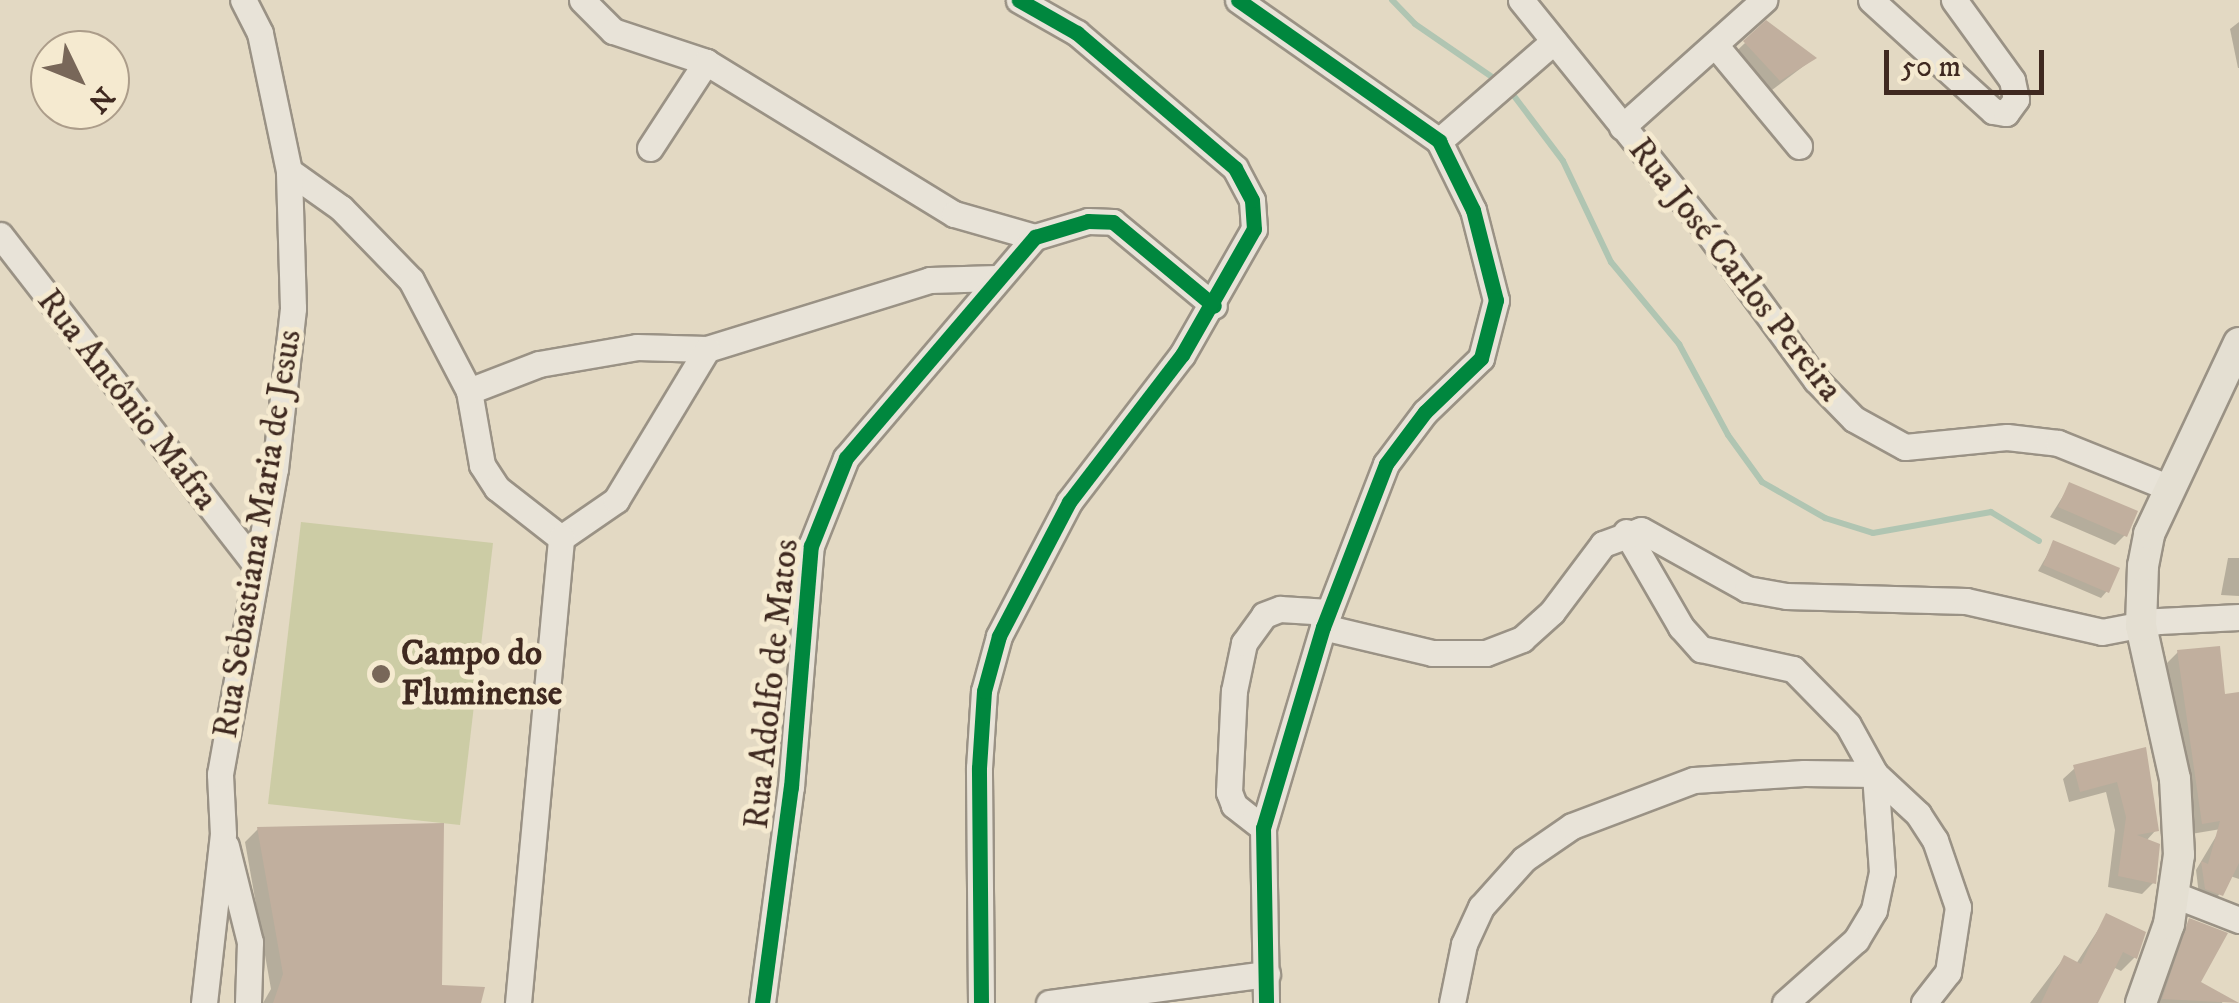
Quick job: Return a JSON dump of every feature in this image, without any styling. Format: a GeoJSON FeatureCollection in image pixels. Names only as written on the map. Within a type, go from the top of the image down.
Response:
{"type":"FeatureCollection","features":[{"type":"Feature","properties":{"kind":"main road"},"geometry":{"type":"LineString","coordinates":[[2141,1003],[2175,895],[2175,778],[2150,623],[2149,534],[2239,344]]}},
{"type":"Feature","properties":{"kind":"street","name":"Rua Sebastiana Maria de Jesus"},"geometry":{"type":"LineString","coordinates":[[204,1003],[222,834],[220,774],[275,469],[290,340],[289,171],[260,34],[243,0]]}},
{"type":"Feature","properties":{"kind":"street"},"geometry":{"type":"LineString","coordinates":[[981,1003],[979,768],[984,690],[998,636],[1070,502],[1214,306],[1254,229],[1252,200],[1235,168],[1077,33],[1019,0]]}},
{"type":"Feature","properties":{"kind":"street"},"geometry":{"type":"LineString","coordinates":[[1238,0],[1439,141],[1473,210],[1496,300],[1493,327],[1481,358],[1425,412],[1386,464],[1326,619],[1264,828],[1266,1003]]}},
{"type":"Feature","properties":{"kind":"street","name":"Rua José Carlos Pereira"},"geometry":{"type":"LineString","coordinates":[[1521,0],[1816,380],[1881,437],[1906,447],[2007,437],[2058,443],[2170,488]]}},
{"type":"Feature","properties":{"kind":"street"},"geometry":{"type":"LineString","coordinates":[[1622,127],[1764,0]]}},
{"type":"Feature","properties":{"kind":"street"},"geometry":{"type":"LineString","coordinates":[[1870,0],[1988,106],[1997,113],[2009,110],[2014,88],[1954,0]]}},
{"type":"Feature","properties":{"kind":"street"},"geometry":{"type":"LineString","coordinates":[[589,3],[647,47],[706,62],[954,214],[1036,238]]}},
{"type":"Feature","properties":{"kind":"street"},"geometry":{"type":"LineString","coordinates":[[1439,141],[1554,41]]}},
{"type":"Feature","properties":{"kind":"street"},"geometry":{"type":"LineString","coordinates":[[1716,46],[1799,146]]}},
{"type":"Feature","properties":{"kind":"street"},"geometry":{"type":"LineString","coordinates":[[650,148],[706,62]]}},
{"type":"Feature","properties":{"kind":"street"},"geometry":{"type":"LineString","coordinates":[[289,171],[341,208],[411,280],[469,391],[482,465],[497,488],[561,538]]}},
{"type":"Feature","properties":{"kind":"street","name":"Rua Adolfo de Matos"},"geometry":{"type":"LineString","coordinates":[[762,1003],[792,787],[811,546],[846,458],[997,278],[1036,238],[1088,221],[1113,222],[1214,306]]}},
{"type":"Feature","properties":{"kind":"street","name":"Rua Antônio Mafra"},"geometry":{"type":"LineString","coordinates":[[0,235],[255,564]]}},
{"type":"Feature","properties":{"kind":"street"},"geometry":{"type":"LineString","coordinates":[[469,391],[540,364],[637,347],[707,349],[930,280],[997,278]]}},
{"type":"Feature","properties":{"kind":"street"},"geometry":{"type":"LineString","coordinates":[[561,538],[616,500],[707,349]]}},
{"type":"Feature","properties":{"kind":"street"},"geometry":{"type":"LineString","coordinates":[[1626,532],[1680,626],[1701,649],[1794,669],[1848,724],[1875,774],[1918,814],[1935,840],[1958,907],[1948,972],[1924,1003]]}},
{"type":"Feature","properties":{"kind":"street"},"geometry":{"type":"LineString","coordinates":[[1264,828],[1234,805],[1230,792],[1244,643],[1264,615],[1280,608],[1432,653],[1486,652],[1522,639],[1552,612],[1604,544],[1626,532],[1665,540],[1760,591],[1832,602],[1906,594],[1966,600],[2085,631],[2239,617]]}},
{"type":"Feature","properties":{"kind":"street"},"geometry":{"type":"LineString","coordinates":[[518,1003],[561,538]]}},
{"type":"Feature","properties":{"kind":"street"},"geometry":{"type":"LineString","coordinates":[[1452,1003],[1464,944],[1480,907],[1524,859],[1572,826],[1694,780],[1875,774]]}},
{"type":"Feature","properties":{"kind":"street"},"geometry":{"type":"LineString","coordinates":[[1785,1003],[1856,940],[1874,910],[1882,872],[1875,774]]}},
{"type":"Feature","properties":{"kind":"street","name":"Rua Sebastiana Maria de Jesus"},"geometry":{"type":"LineString","coordinates":[[222,834],[250,942],[248,1003]]}},
{"type":"Feature","properties":{"kind":"street"},"geometry":{"type":"LineString","coordinates":[[2175,895],[2239,920]]}},
{"type":"Feature","properties":{"kind":"street"},"geometry":{"type":"LineString","coordinates":[[1049,1003],[1267,974]]}},
{"type":"Feature","properties":{"kind":"green space","name":"Campo do Fluminense"},"geometry":{"type":"Polygon","coordinates":[[[301,522],[493,543],[460,825],[268,804],[301,522]]]}},
{"type":"Feature","properties":{"kind":"building"},"geometry":{"type":"Polygon","coordinates":[[[1766,20],[1817,58],[1780,81],[1743,41],[1766,20]]]}},
{"type":"Feature","properties":{"kind":"building"},"geometry":{"type":"Polygon","coordinates":[[[2069,482],[2138,511],[2127,537],[2058,507],[2069,482]]]}},
{"type":"Feature","properties":{"kind":"building"},"geometry":{"type":"Polygon","coordinates":[[[2053,540],[2120,568],[2109,593],[2043,565],[2053,540]]]}},
{"type":"Feature","properties":{"kind":"building"},"geometry":{"type":"Polygon","coordinates":[[[2220,646],[2225,694],[2239,692],[2239,863],[2223,896],[2205,889],[2201,861],[2208,864],[2220,821],[2202,824],[2177,650],[2220,646]]]}},
{"type":"Feature","properties":{"kind":"building"},"geometry":{"type":"Polygon","coordinates":[[[2146,747],[2159,831],[2137,835],[2160,844],[2156,884],[2118,876],[2126,817],[2117,782],[2080,792],[2073,765],[2146,747]]]}},
{"type":"Feature","properties":{"kind":"building"},"geometry":{"type":"Polygon","coordinates":[[[444,823],[442,985],[485,987],[481,1003],[273,1003],[283,974],[257,827],[444,823]]]}},
{"type":"Feature","properties":{"kind":"building"},"geometry":{"type":"Polygon","coordinates":[[[2106,913],[2146,932],[2137,959],[2123,952],[2098,1003],[2041,1003],[2064,955],[2081,964],[2106,913]]]}},
{"type":"Feature","properties":{"kind":"building"},"geometry":{"type":"Polygon","coordinates":[[[2189,918],[2228,933],[2201,982],[2239,1003],[2162,999],[2189,918]]]}},
{"type":"Feature","properties":{"kind":"waterway"},"geometry":{"type":"LineString","coordinates":[[1392,0],[1415,24],[1498,81]]}},
{"type":"Feature","properties":{"kind":"waterway"},"geometry":{"type":"LineString","coordinates":[[1508,88],[1563,161],[1611,262],[1679,344],[1728,435],[1762,482],[1825,518],[1873,533],[1991,512],[2039,541]]}},
{"type":"Feature","properties":{"kind":"cycle path"},"geometry":{"type":"LineString","coordinates":[[981,1003],[979,768],[984,691],[999,636],[1069,502],[1182,355],[1254,229],[1252,200],[1235,168],[1077,33],[1019,0]]}},
{"type":"Feature","properties":{"kind":"cycle path"},"geometry":{"type":"LineString","coordinates":[[1238,0],[1439,141],[1473,210],[1496,300],[1481,358],[1425,412],[1386,464],[1323,627],[1263,828],[1266,1003]]}},
{"type":"Feature","properties":{"kind":"cycle path"},"geometry":{"type":"LineString","coordinates":[[762,1003],[791,787],[811,546],[846,458],[1035,237],[1088,221],[1113,222],[1214,306]]}},
{"type":"Feature","properties":{"kind":"place","name":"Campo do Fluminense"},"geometry":{"type":"Point","coordinates":[381,674]}}]}
